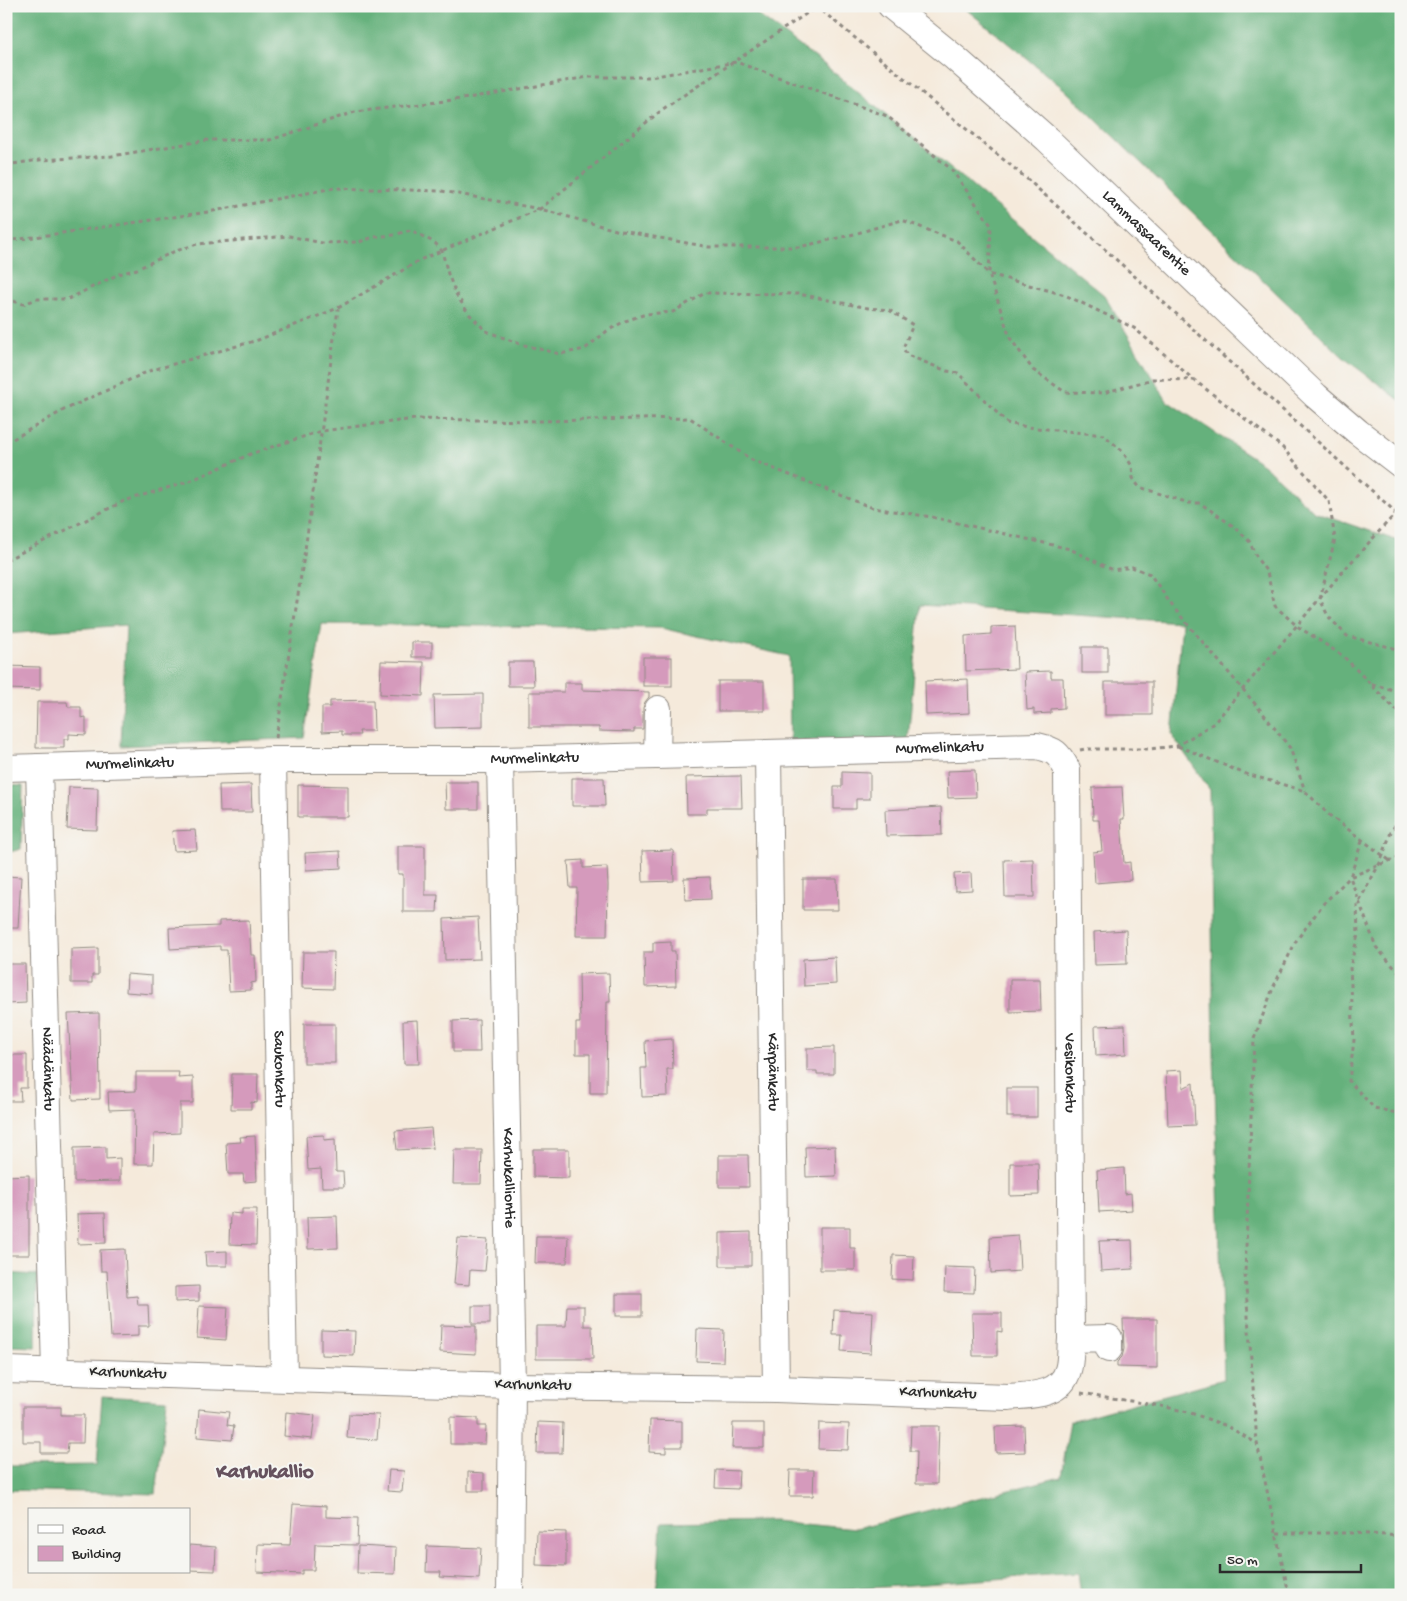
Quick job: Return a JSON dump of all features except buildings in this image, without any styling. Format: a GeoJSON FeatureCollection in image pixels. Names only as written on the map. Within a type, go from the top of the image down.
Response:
{"type":"FeatureCollection","features":[{"type":"Feature","properties":{"kind":"street","name":"Lammassaarentie"},"geometry":{"type":"LineString","coordinates":[[890,6],[955,58],[1047,139],[1316,396],[1401,465]]}},
{"type":"Feature","properties":{"kind":"street"},"geometry":{"type":"LineString","coordinates":[[657,756],[658,709]]}},
{"type":"Feature","properties":{"kind":"street","name":"Murmelinkatu"},"geometry":{"type":"LineString","coordinates":[[6,768],[273,760],[500,760],[1037,746],[1050,749],[1060,757]]}},
{"type":"Feature","properties":{"kind":"street","name":"Kärpänkatu"},"geometry":{"type":"LineString","coordinates":[[768,754],[776,1389]]}},
{"type":"Feature","properties":{"kind":"street","name":"Vesikonkatu"},"geometry":{"type":"LineString","coordinates":[[1058,1386],[1068,1371],[1071,1339],[1066,866],[1067,769],[1060,757]]}},
{"type":"Feature","properties":{"kind":"street","name":"Saukonkatu"},"geometry":{"type":"LineString","coordinates":[[273,760],[284,1378]]}},
{"type":"Feature","properties":{"kind":"street","name":"Karhukalliontie"},"geometry":{"type":"LineString","coordinates":[[500,760],[512,1386],[510,1595]]}},
{"type":"Feature","properties":{"kind":"street","name":"Näädänkatu"},"geometry":{"type":"LineString","coordinates":[[39,768],[55,1372]]}},
{"type":"Feature","properties":{"kind":"street"},"geometry":{"type":"LineString","coordinates":[[1071,1339],[1109,1338],[1109,1349]]}},
{"type":"Feature","properties":{"kind":"street","name":"Karhunkatu"},"geometry":{"type":"LineString","coordinates":[[6,1370],[512,1386],[776,1389],[1008,1397],[1038,1395],[1058,1386]]}},
{"type":"Feature","properties":{"kind":"path"},"geometry":{"type":"LineString","coordinates":[[6,443],[64,410],[149,370],[258,340],[338,308],[422,259],[540,209],[663,108],[736,62],[817,7],[1026,178],[1395,514],[1401,517]]}},
{"type":"Feature","properties":{"kind":"path"},"geometry":{"type":"LineString","coordinates":[[6,165],[39,160],[112,156],[208,140],[270,140],[355,112],[462,99],[588,78],[650,77],[736,62],[887,116],[952,170],[991,225],[989,274],[1010,338],[1033,370],[1065,392],[1103,393],[1153,379],[1194,380]]}},
{"type":"Feature","properties":{"kind":"path"},"geometry":{"type":"LineString","coordinates":[[6,241],[208,212],[334,188],[442,191],[540,209],[616,230],[709,247],[799,247],[847,236],[902,220],[957,241],[989,274],[1065,295],[1134,328],[1194,380],[1282,447],[1329,501],[1335,539],[1320,599],[1328,616],[1347,636],[1401,650]]}},
{"type":"Feature","properties":{"kind":"path"},"geometry":{"type":"LineString","coordinates":[[6,299],[23,304],[38,299],[68,299],[119,274],[144,266],[173,252],[197,244],[289,236],[322,243],[358,242],[374,237],[394,236],[410,230],[435,243],[442,251],[456,294],[468,312],[486,331],[520,344],[560,354],[585,349],[607,331],[625,321],[646,314],[673,312],[705,293],[799,294],[868,308],[889,310],[913,325],[903,348],[908,355],[947,371],[958,373],[1006,423],[1027,428],[1104,435],[1123,452],[1132,466],[1133,478],[1139,487],[1189,503],[1200,504],[1236,528],[1249,541],[1258,560],[1267,572],[1275,606],[1297,626],[1343,656],[1395,709],[1401,712]]}},
{"type":"Feature","properties":{"kind":"path"},"geometry":{"type":"LineString","coordinates":[[273,760],[307,536],[338,308]]}},
{"type":"Feature","properties":{"kind":"path"},"geometry":{"type":"LineString","coordinates":[[6,560],[124,501],[190,481],[253,454],[321,431],[415,419],[540,421],[690,418],[752,460],[873,508],[932,517],[1070,549],[1113,570],[1132,567],[1150,574],[1173,607],[1290,748],[1305,791],[1329,816],[1389,860]]}},
{"type":"Feature","properties":{"kind":"path"},"geometry":{"type":"LineString","coordinates":[[1177,746],[1214,723],[1344,570],[1395,514]]}},
{"type":"Feature","properties":{"kind":"path"},"geometry":{"type":"LineString","coordinates":[[1372,684],[1401,692]]}},
{"type":"Feature","properties":{"kind":"path"},"geometry":{"type":"LineString","coordinates":[[1060,757],[1085,749],[1177,746],[1243,773],[1305,791]]}},
{"type":"Feature","properties":{"kind":"path"},"geometry":{"type":"LineString","coordinates":[[1401,820],[1397,822],[1391,832],[1383,856],[1356,904],[1358,935],[1350,967],[1354,1040],[1349,1081],[1374,1108],[1401,1114]]}},
{"type":"Feature","properties":{"kind":"path"},"geometry":{"type":"LineString","coordinates":[[1362,841],[1350,877],[1376,947],[1401,975]]}},
{"type":"Feature","properties":{"kind":"path"},"geometry":{"type":"LineString","coordinates":[[1289,1595],[1257,1443],[1245,1274],[1254,1039],[1273,988],[1296,941],[1324,903],[1350,877],[1401,856]]}},
{"type":"Feature","properties":{"kind":"path"},"geometry":{"type":"LineString","coordinates":[[1058,1386],[1086,1394],[1119,1398],[1188,1412],[1227,1426],[1257,1443]]}},
{"type":"Feature","properties":{"kind":"path"},"geometry":{"type":"LineString","coordinates":[[1276,1533],[1354,1533],[1401,1536]]}},
{"type":"Feature","properties":{"kind":"green space"},"geometry":{"type":"Polygon","coordinates":[[[6,6],[746,6],[820,61],[1104,295],[1167,401],[1264,465],[1314,512],[1401,542],[1401,1595],[1081,1595],[1078,1573],[772,1595],[657,1595],[661,1523],[774,1521],[855,1529],[1061,1477],[1070,1421],[1224,1379],[1214,1055],[1210,790],[1172,735],[1182,622],[920,605],[908,741],[790,741],[789,656],[660,628],[322,624],[304,738],[121,746],[126,625],[6,634],[6,6]]]}},
{"type":"Feature","properties":{"kind":"green space"},"geometry":{"type":"Polygon","coordinates":[[[962,6],[1401,6],[1401,401],[1344,358],[1064,89],[962,6]]]}},
{"type":"Feature","properties":{"kind":"green space"},"geometry":{"type":"Polygon","coordinates":[[[6,785],[23,786],[21,849],[6,853],[6,785]]]}},
{"type":"Feature","properties":{"kind":"green space"},"geometry":{"type":"Polygon","coordinates":[[[6,1273],[37,1275],[36,1347],[6,1346],[6,1273]]]}},
{"type":"Feature","properties":{"kind":"green space"},"geometry":{"type":"Polygon","coordinates":[[[102,1396],[167,1400],[156,1494],[6,1490],[6,1438],[10,1466],[97,1465],[102,1396]]]}},
{"type":"Feature","properties":{"kind":"district","name":"Karhukallio"},"geometry":{"type":"Point","coordinates":[265,1473]}}]}
